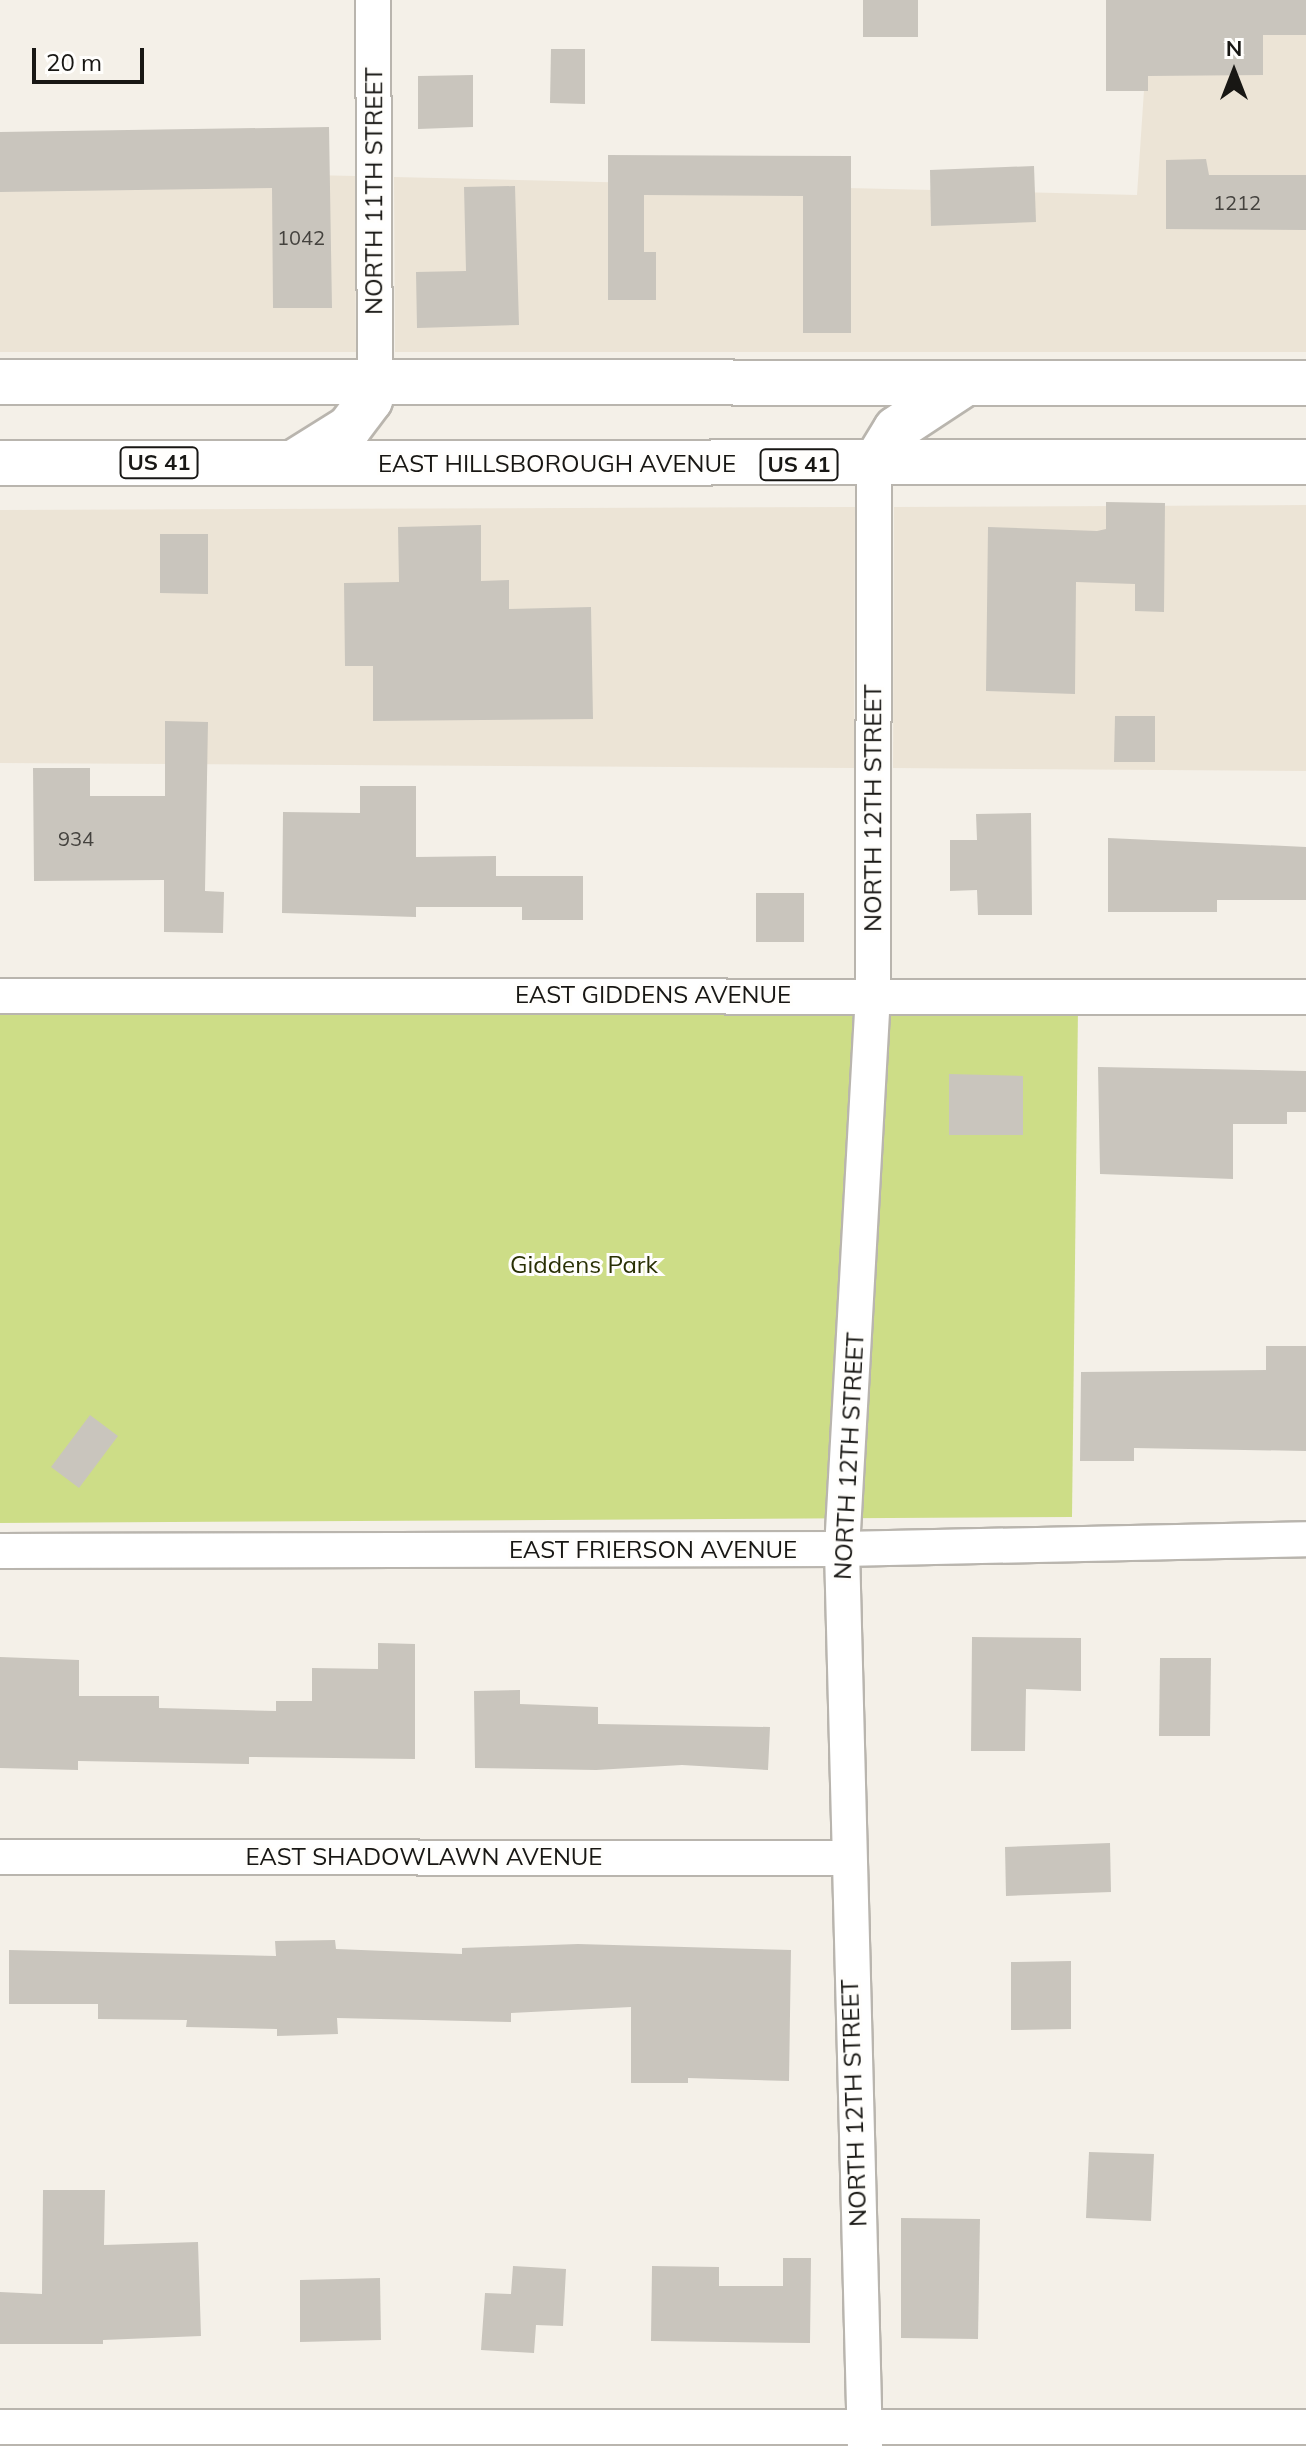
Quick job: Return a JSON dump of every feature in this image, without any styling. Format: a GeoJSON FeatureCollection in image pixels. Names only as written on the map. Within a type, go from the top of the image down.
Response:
{"type":"FeatureCollection","features":[{"type":"Feature","properties":{"kind":"main road"},"geometry":{"type":"LineString","coordinates":[[293,463],[349,428],[370,400],[375,381]]}},
{"type":"Feature","properties":{"kind":"main road"},"geometry":{"type":"LineString","coordinates":[[0,382],[1306,383]]}},
{"type":"Feature","properties":{"kind":"main road"},"geometry":{"type":"LineString","coordinates":[[874,465],[896,429],[966,383]]}},
{"type":"Feature","properties":{"kind":"main road","name":"EAST HILLSBOROUGH AVENUE"},"geometry":{"type":"LineString","coordinates":[[0,463],[874,465],[1306,462]]}},
{"type":"Feature","properties":{"kind":"street","name":"NORTH 11TH STREET"},"geometry":{"type":"LineString","coordinates":[[373,0],[375,381]]}},
{"type":"Feature","properties":{"kind":"street","name":"NORTH 12TH STREET"},"geometry":{"type":"LineString","coordinates":[[864,2436],[847,1858],[842,1549],[873,995],[874,465]]}},
{"type":"Feature","properties":{"kind":"street","name":"EAST GIDDENS AVENUE"},"geometry":{"type":"LineString","coordinates":[[0,996],[1306,997]]}},
{"type":"Feature","properties":{"kind":"street","name":"EAST FRIERSON AVENUE"},"geometry":{"type":"LineString","coordinates":[[0,1551],[842,1549],[1306,1539]]}},
{"type":"Feature","properties":{"kind":"street","name":"EAST SHADOWLAWN AVENUE"},"geometry":{"type":"LineString","coordinates":[[0,1857],[847,1858]]}},
{"type":"Feature","properties":{"kind":"street"},"geometry":{"type":"LineString","coordinates":[[0,2427],[864,2436],[1306,2427]]}},
{"type":"Feature","properties":{"kind":"shaded area"},"geometry":{"type":"Polygon","coordinates":[[[1150,0],[1306,0],[1306,352],[395,352],[394,177],[1137,195],[1150,0]]]}},
{"type":"Feature","properties":{"kind":"shaded area"},"geometry":{"type":"Polygon","coordinates":[[[0,168],[355,176],[356,352],[0,352],[0,168]]]}},
{"type":"Feature","properties":{"kind":"shaded area"},"geometry":{"type":"Polygon","coordinates":[[[1306,505],[1306,771],[893,768],[894,507],[1306,505]]]}},
{"type":"Feature","properties":{"kind":"shaded area"},"geometry":{"type":"Polygon","coordinates":[[[855,507],[854,768],[0,763],[0,510],[855,507]]]}},
{"type":"Feature","properties":{"kind":"green space","name":"Giddens Park"},"geometry":{"type":"Polygon","coordinates":[[[1078,1009],[1072,1517],[0,1523],[0,1011],[1078,1009]]]}},
{"type":"Feature","properties":{"kind":"building"},"geometry":{"type":"Polygon","coordinates":[[[863,0],[918,0],[918,37],[863,37],[863,0]]]}},
{"type":"Feature","properties":{"kind":"building"},"geometry":{"type":"Polygon","coordinates":[[[1106,0],[1306,0],[1306,35],[1263,35],[1263,75],[1148,76],[1148,91],[1106,91],[1106,0]]]}},
{"type":"Feature","properties":{"kind":"building"},"geometry":{"type":"Polygon","coordinates":[[[551,49],[585,49],[585,104],[550,103],[551,49]]]}},
{"type":"Feature","properties":{"kind":"building"},"geometry":{"type":"Polygon","coordinates":[[[473,75],[473,127],[418,129],[418,76],[473,75]]]}},
{"type":"Feature","properties":{"kind":"building"},"geometry":{"type":"Polygon","coordinates":[[[329,127],[332,308],[273,308],[272,188],[0,192],[0,132],[329,127]]]}},
{"type":"Feature","properties":{"kind":"building"},"geometry":{"type":"Polygon","coordinates":[[[608,155],[851,156],[851,333],[803,333],[803,196],[644,195],[644,252],[656,252],[656,300],[608,300],[608,155]]]}},
{"type":"Feature","properties":{"kind":"building"},"geometry":{"type":"Polygon","coordinates":[[[1206,159],[1209,175],[1306,175],[1306,230],[1166,229],[1166,160],[1206,159]]]}},
{"type":"Feature","properties":{"kind":"building"},"geometry":{"type":"Polygon","coordinates":[[[1034,166],[1036,222],[931,226],[930,170],[1034,166]]]}},
{"type":"Feature","properties":{"kind":"building"},"geometry":{"type":"Polygon","coordinates":[[[515,186],[519,325],[417,328],[416,272],[466,271],[464,187],[515,186]]]}},
{"type":"Feature","properties":{"kind":"building"},"geometry":{"type":"Polygon","coordinates":[[[1106,502],[1165,503],[1164,612],[1135,611],[1135,584],[1076,582],[1075,694],[986,691],[988,527],[1097,531],[1106,529],[1106,502]]]}},
{"type":"Feature","properties":{"kind":"building"},"geometry":{"type":"Polygon","coordinates":[[[481,525],[481,581],[509,580],[509,609],[591,607],[593,719],[373,721],[373,666],[345,666],[344,583],[399,582],[398,527],[481,525]]]}},
{"type":"Feature","properties":{"kind":"building"},"geometry":{"type":"Polygon","coordinates":[[[160,534],[208,534],[208,594],[160,593],[160,534]]]}},
{"type":"Feature","properties":{"kind":"building"},"geometry":{"type":"Polygon","coordinates":[[[1115,716],[1155,716],[1155,762],[1114,762],[1115,716]]]}},
{"type":"Feature","properties":{"kind":"building"},"geometry":{"type":"Polygon","coordinates":[[[165,721],[208,722],[205,891],[224,892],[223,933],[164,932],[164,880],[34,881],[33,768],[90,768],[90,796],[165,796],[165,721]]]}},
{"type":"Feature","properties":{"kind":"building"},"geometry":{"type":"Polygon","coordinates":[[[360,786],[416,786],[416,857],[496,856],[496,876],[583,876],[583,920],[522,920],[522,907],[416,907],[416,917],[282,913],[283,812],[360,813],[360,786]]]}},
{"type":"Feature","properties":{"kind":"building"},"geometry":{"type":"Polygon","coordinates":[[[1031,813],[1032,915],[978,915],[977,890],[950,891],[950,840],[977,840],[976,814],[1031,813]]]}},
{"type":"Feature","properties":{"kind":"building"},"geometry":{"type":"Polygon","coordinates":[[[1108,838],[1306,847],[1306,900],[1217,900],[1217,912],[1108,912],[1108,838]]]}},
{"type":"Feature","properties":{"kind":"building"},"geometry":{"type":"Polygon","coordinates":[[[756,893],[804,893],[804,942],[756,942],[756,893]]]}},
{"type":"Feature","properties":{"kind":"building"},"geometry":{"type":"Polygon","coordinates":[[[1098,1067],[1306,1071],[1306,1112],[1287,1112],[1287,1124],[1233,1124],[1233,1179],[1100,1174],[1098,1067]]]}},
{"type":"Feature","properties":{"kind":"building"},"geometry":{"type":"Polygon","coordinates":[[[949,1074],[1023,1076],[1023,1135],[949,1135],[949,1074]]]}},
{"type":"Feature","properties":{"kind":"building"},"geometry":{"type":"Polygon","coordinates":[[[1266,1346],[1306,1346],[1306,1451],[1134,1448],[1134,1461],[1080,1461],[1081,1372],[1266,1370],[1266,1346]]]}},
{"type":"Feature","properties":{"kind":"building"},"geometry":{"type":"Polygon","coordinates":[[[90,1415],[118,1436],[79,1488],[51,1467],[90,1415]]]}},
{"type":"Feature","properties":{"kind":"building"},"geometry":{"type":"Polygon","coordinates":[[[972,1637],[1081,1638],[1081,1691],[1026,1689],[1025,1751],[971,1751],[972,1637]]]}},
{"type":"Feature","properties":{"kind":"building"},"geometry":{"type":"Polygon","coordinates":[[[378,1643],[415,1644],[415,1759],[249,1757],[249,1764],[78,1761],[78,1770],[0,1768],[0,1657],[79,1660],[79,1696],[159,1696],[159,1708],[276,1711],[276,1701],[312,1701],[312,1668],[378,1669],[378,1643]]]}},
{"type":"Feature","properties":{"kind":"building"},"geometry":{"type":"Polygon","coordinates":[[[1160,1658],[1211,1658],[1210,1736],[1159,1736],[1160,1658]]]}},
{"type":"Feature","properties":{"kind":"building"},"geometry":{"type":"Polygon","coordinates":[[[520,1690],[520,1704],[598,1707],[598,1724],[770,1727],[768,1770],[682,1765],[596,1770],[475,1768],[474,1691],[520,1690]]]}},
{"type":"Feature","properties":{"kind":"building"},"geometry":{"type":"Polygon","coordinates":[[[1110,1843],[1111,1892],[1006,1896],[1005,1847],[1110,1843]]]}},
{"type":"Feature","properties":{"kind":"building"},"geometry":{"type":"Polygon","coordinates":[[[335,1940],[336,1949],[462,1954],[462,1948],[578,1944],[791,1950],[789,2081],[688,2078],[688,2083],[631,2083],[631,2007],[511,2013],[511,2022],[337,2018],[338,2034],[277,2036],[277,2029],[186,2027],[187,2020],[98,2019],[98,2004],[9,2004],[9,1950],[276,1956],[275,1941],[335,1940]]]}},
{"type":"Feature","properties":{"kind":"building"},"geometry":{"type":"Polygon","coordinates":[[[1071,1961],[1071,2029],[1011,2030],[1011,1962],[1071,1961]]]}},
{"type":"Feature","properties":{"kind":"building"},"geometry":{"type":"Polygon","coordinates":[[[1089,2152],[1154,2154],[1151,2221],[1086,2218],[1089,2152]]]}},
{"type":"Feature","properties":{"kind":"building"},"geometry":{"type":"Polygon","coordinates":[[[43,2190],[105,2190],[104,2245],[198,2242],[201,2336],[103,2340],[103,2344],[0,2344],[0,2292],[42,2294],[43,2190]]]}},
{"type":"Feature","properties":{"kind":"building"},"geometry":{"type":"Polygon","coordinates":[[[901,2218],[980,2219],[978,2339],[901,2338],[901,2218]]]}},
{"type":"Feature","properties":{"kind":"building"},"geometry":{"type":"Polygon","coordinates":[[[783,2258],[811,2258],[810,2343],[651,2341],[652,2266],[719,2267],[719,2286],[783,2286],[783,2258]]]}},
{"type":"Feature","properties":{"kind":"building"},"geometry":{"type":"Polygon","coordinates":[[[513,2266],[566,2269],[563,2326],[536,2325],[534,2353],[481,2350],[485,2293],[511,2294],[513,2266]]]}},
{"type":"Feature","properties":{"kind":"building"},"geometry":{"type":"Polygon","coordinates":[[[380,2278],[381,2340],[300,2342],[300,2280],[380,2278]]]}}]}
